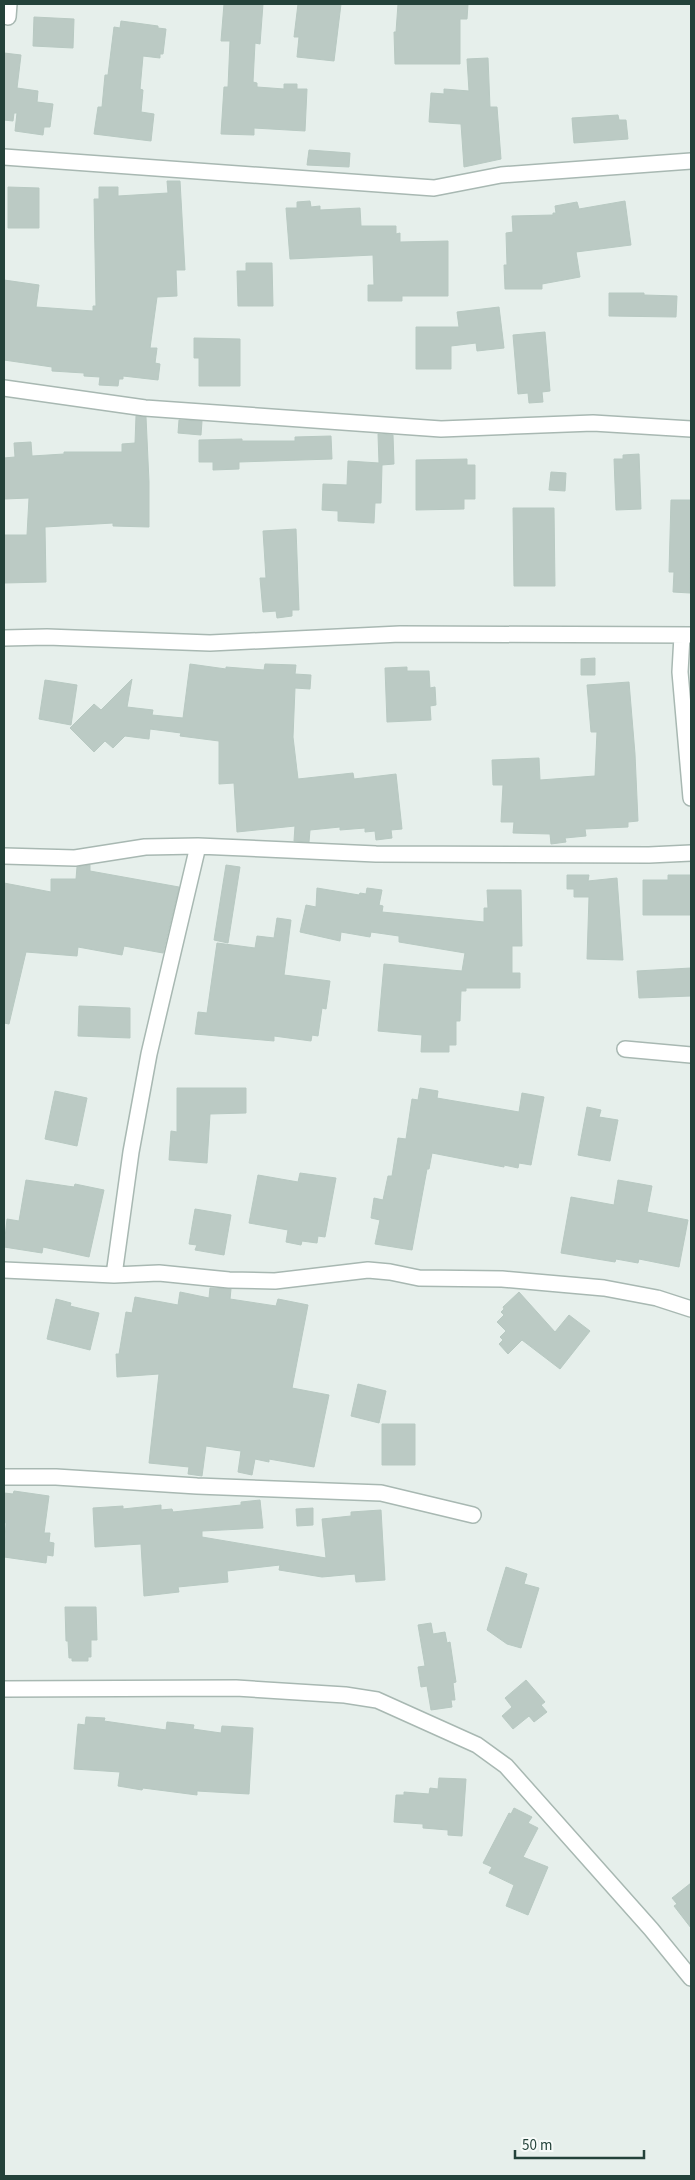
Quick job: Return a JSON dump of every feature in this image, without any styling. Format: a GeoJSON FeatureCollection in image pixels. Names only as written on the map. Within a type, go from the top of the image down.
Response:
{"type":"FeatureCollection","features":[{"type":"Feature","properties":{"kind":"street"},"geometry":{"type":"LineString","coordinates":[[4,158],[434,188],[501,175],[691,161]]}},
{"type":"Feature","properties":{"kind":"street"},"geometry":{"type":"LineString","coordinates":[[4,388],[145,408],[441,429],[593,423],[691,429]]}},
{"type":"Feature","properties":{"kind":"street"},"geometry":{"type":"LineString","coordinates":[[4,638],[46,637],[210,643],[400,634],[687,636],[680,672],[691,798]]}},
{"type":"Feature","properties":{"kind":"street"},"geometry":{"type":"LineString","coordinates":[[114,1275],[131,1152],[150,1054],[198,846]]}},
{"type":"Feature","properties":{"kind":"street"},"geometry":{"type":"LineString","coordinates":[[4,856],[75,858],[145,847],[198,846],[376,854],[650,855],[691,853]]}},
{"type":"Feature","properties":{"kind":"street"},"geometry":{"type":"LineString","coordinates":[[625,1049],[691,1055]]}},
{"type":"Feature","properties":{"kind":"street"},"geometry":{"type":"LineString","coordinates":[[4,1270],[114,1275],[158,1273],[229,1280],[275,1281],[368,1270],[419,1278],[502,1279],[604,1288],[657,1298],[691,1309]]}},
{"type":"Feature","properties":{"kind":"street"},"geometry":{"type":"LineString","coordinates":[[4,1477],[56,1477],[197,1486],[381,1493],[473,1515]]}},
{"type":"Feature","properties":{"kind":"street"},"geometry":{"type":"LineString","coordinates":[[4,1689],[236,1688],[345,1695],[377,1700],[477,1745],[506,1766],[651,1929],[691,1978]]}},
{"type":"Feature","properties":{"kind":"building"},"geometry":{"type":"Polygon","coordinates":[[[224,4],[263,4],[260,44],[255,43],[253,82],[257,83],[257,87],[284,89],[284,84],[297,84],[297,89],[307,89],[305,131],[254,128],[254,135],[221,134],[224,87],[228,87],[230,41],[221,41],[224,4]]]}},
{"type":"Feature","properties":{"kind":"building"},"geometry":{"type":"Polygon","coordinates":[[[298,4],[341,4],[334,61],[297,57],[299,37],[294,37],[298,4]]]}},
{"type":"Feature","properties":{"kind":"building"},"geometry":{"type":"Polygon","coordinates":[[[398,4],[468,4],[467,19],[460,19],[460,64],[395,64],[394,32],[396,32],[398,4]]]}},
{"type":"Feature","properties":{"kind":"building"},"geometry":{"type":"Polygon","coordinates":[[[34,17],[74,19],[73,48],[33,46],[34,17]]]}},
{"type":"Feature","properties":{"kind":"building"},"geometry":{"type":"Polygon","coordinates":[[[121,21],[158,26],[158,28],[166,29],[163,54],[160,54],[160,58],[143,56],[140,89],[143,90],[141,112],[154,114],[151,141],[94,134],[98,107],[102,107],[105,75],[108,75],[114,27],[120,28],[121,21]]]}},
{"type":"Feature","properties":{"kind":"building"},"geometry":{"type":"Polygon","coordinates":[[[4,53],[21,55],[17,88],[38,91],[37,102],[53,104],[50,127],[44,127],[43,135],[15,131],[17,113],[14,113],[13,121],[4,120],[4,53]]]}},
{"type":"Feature","properties":{"kind":"building"},"geometry":{"type":"Polygon","coordinates":[[[488,58],[490,107],[497,107],[501,159],[464,167],[461,124],[429,122],[431,93],[444,94],[444,89],[469,91],[467,59],[488,58]]]}},
{"type":"Feature","properties":{"kind":"building"},"geometry":{"type":"Polygon","coordinates":[[[618,115],[619,120],[626,120],[628,139],[574,143],[572,118],[618,115]]]}},
{"type":"Feature","properties":{"kind":"building"},"geometry":{"type":"Polygon","coordinates":[[[309,150],[350,153],[349,167],[307,165],[309,150]]]}},
{"type":"Feature","properties":{"kind":"building"},"geometry":{"type":"Polygon","coordinates":[[[167,181],[180,181],[185,270],[176,270],[177,296],[157,297],[150,348],[157,348],[155,363],[160,364],[158,380],[123,376],[123,379],[119,379],[118,386],[99,385],[100,377],[84,376],[84,373],[52,371],[52,367],[4,360],[4,280],[39,285],[36,307],[93,311],[93,306],[96,306],[94,199],[99,199],[99,187],[118,187],[118,196],[168,193],[167,181]]]}},
{"type":"Feature","properties":{"kind":"building"},"geometry":{"type":"Polygon","coordinates":[[[8,187],[39,188],[39,228],[8,228],[8,187]]]}},
{"type":"Feature","properties":{"kind":"building"},"geometry":{"type":"Polygon","coordinates":[[[310,201],[311,207],[320,206],[320,210],[360,208],[361,226],[396,226],[396,234],[400,233],[400,242],[448,241],[448,296],[402,296],[402,301],[368,301],[368,285],[374,285],[373,255],[290,259],[286,208],[297,208],[297,202],[310,201]]]}},
{"type":"Feature","properties":{"kind":"building"},"geometry":{"type":"Polygon","coordinates":[[[625,201],[631,245],[576,252],[580,277],[542,284],[542,289],[505,289],[504,265],[507,265],[506,233],[513,232],[512,216],[553,215],[553,213],[556,213],[555,206],[577,202],[579,209],[625,201]]]}},
{"type":"Feature","properties":{"kind":"building"},"geometry":{"type":"Polygon","coordinates":[[[246,263],[272,263],[273,306],[238,306],[237,271],[246,271],[246,263]]]}},
{"type":"Feature","properties":{"kind":"building"},"geometry":{"type":"Polygon","coordinates":[[[609,293],[644,293],[644,295],[677,296],[676,317],[609,316],[609,293]]]}},
{"type":"Feature","properties":{"kind":"building"},"geometry":{"type":"Polygon","coordinates":[[[499,307],[504,348],[477,351],[476,343],[451,346],[451,369],[416,369],[416,327],[459,327],[457,312],[499,307]]]}},
{"type":"Feature","properties":{"kind":"building"},"geometry":{"type":"Polygon","coordinates":[[[545,332],[550,391],[542,392],[543,402],[529,403],[528,393],[518,394],[513,335],[545,332]]]}},
{"type":"Feature","properties":{"kind":"building"},"geometry":{"type":"Polygon","coordinates":[[[194,338],[240,339],[240,386],[199,386],[199,358],[194,358],[194,338]]]}},
{"type":"Feature","properties":{"kind":"building"},"geometry":{"type":"Polygon","coordinates":[[[136,416],[146,417],[149,527],[113,526],[113,523],[45,527],[46,582],[4,583],[4,535],[27,535],[29,498],[4,499],[4,458],[15,457],[14,443],[31,442],[32,456],[64,454],[64,452],[122,452],[122,444],[135,443],[136,416]]]}},
{"type":"Feature","properties":{"kind":"building"},"geometry":{"type":"Polygon","coordinates":[[[179,420],[202,421],[201,435],[178,433],[179,420]]]}},
{"type":"Feature","properties":{"kind":"building"},"geometry":{"type":"Polygon","coordinates":[[[378,434],[393,435],[394,464],[382,465],[381,503],[375,503],[374,523],[338,521],[338,511],[322,510],[323,484],[347,485],[348,461],[379,463],[378,434]]]}},
{"type":"Feature","properties":{"kind":"building"},"geometry":{"type":"Polygon","coordinates":[[[331,436],[332,459],[239,462],[239,469],[213,470],[213,462],[199,462],[199,440],[295,441],[295,437],[331,436]]]}},
{"type":"Feature","properties":{"kind":"building"},"geometry":{"type":"Polygon","coordinates":[[[639,454],[641,509],[616,510],[614,459],[623,459],[623,455],[639,454]]]}},
{"type":"Feature","properties":{"kind":"building"},"geometry":{"type":"Polygon","coordinates":[[[467,459],[467,465],[475,465],[475,499],[464,499],[464,509],[416,510],[416,460],[467,459]]]}},
{"type":"Feature","properties":{"kind":"building"},"geometry":{"type":"Polygon","coordinates":[[[551,472],[566,473],[565,491],[549,490],[551,472]]]}},
{"type":"Feature","properties":{"kind":"building"},"geometry":{"type":"Polygon","coordinates":[[[671,500],[691,500],[690,593],[673,592],[674,572],[669,572],[671,500]]]}},
{"type":"Feature","properties":{"kind":"building"},"geometry":{"type":"Polygon","coordinates":[[[513,508],[554,508],[555,586],[514,586],[513,508]]]}},
{"type":"Feature","properties":{"kind":"building"},"geometry":{"type":"Polygon","coordinates":[[[296,529],[299,610],[292,610],[292,616],[277,618],[276,611],[263,612],[260,578],[266,578],[263,531],[296,529]]]}},
{"type":"Feature","properties":{"kind":"building"},"geometry":{"type":"Polygon","coordinates":[[[595,658],[595,675],[581,675],[581,659],[595,658]]]}},
{"type":"Feature","properties":{"kind":"building"},"geometry":{"type":"Polygon","coordinates":[[[190,664],[226,669],[226,667],[264,670],[265,664],[296,665],[295,674],[311,675],[310,689],[295,688],[293,737],[298,779],[353,773],[354,779],[396,774],[402,829],[391,830],[392,838],[376,840],[375,831],[365,832],[365,828],[340,830],[340,827],[310,830],[309,842],[294,841],[295,826],[237,832],[234,783],[219,784],[219,741],[180,736],[181,733],[150,729],[149,739],[125,736],[113,748],[105,741],[94,752],[70,728],[94,704],[101,710],[132,679],[127,707],[153,710],[152,715],[183,718],[190,664]]]}},
{"type":"Feature","properties":{"kind":"building"},"geometry":{"type":"Polygon","coordinates":[[[407,667],[407,671],[429,671],[430,688],[435,687],[436,705],[430,706],[431,720],[387,722],[385,668],[407,667]]]}},
{"type":"Feature","properties":{"kind":"building"},"geometry":{"type":"Polygon","coordinates":[[[45,680],[77,685],[71,725],[39,719],[45,680]]]}},
{"type":"Feature","properties":{"kind":"building"},"geometry":{"type":"Polygon","coordinates":[[[629,682],[638,821],[628,822],[628,827],[585,829],[586,836],[565,838],[566,842],[551,844],[550,834],[513,833],[514,822],[501,822],[503,785],[493,785],[492,760],[539,758],[540,780],[595,776],[597,732],[591,732],[587,685],[629,682]]]}},
{"type":"Feature","properties":{"kind":"building"},"geometry":{"type":"Polygon","coordinates":[[[90,865],[90,871],[179,887],[163,953],[124,946],[122,955],[78,947],[77,956],[26,952],[9,1024],[4,1023],[4,883],[51,892],[51,879],[76,879],[77,867],[90,865]]]}},
{"type":"Feature","properties":{"kind":"building"},"geometry":{"type":"Polygon","coordinates":[[[226,865],[240,867],[228,943],[214,940],[226,865]]]}},
{"type":"Feature","properties":{"kind":"building"},"geometry":{"type":"Polygon","coordinates":[[[567,875],[589,875],[588,881],[617,878],[623,960],[587,959],[589,897],[574,897],[574,889],[567,889],[567,875]]]}},
{"type":"Feature","properties":{"kind":"building"},"geometry":{"type":"Polygon","coordinates":[[[668,875],[691,875],[691,915],[643,915],[643,880],[668,880],[668,875]]]}},
{"type":"Feature","properties":{"kind":"building"},"geometry":{"type":"Polygon","coordinates":[[[317,888],[359,895],[360,893],[366,894],[367,888],[382,890],[379,905],[383,906],[382,912],[484,922],[484,908],[488,908],[487,890],[521,890],[522,946],[512,946],[512,973],[520,973],[520,988],[466,988],[466,991],[461,991],[460,1021],[456,1021],[456,1045],[449,1045],[449,1052],[421,1052],[422,1035],[378,1031],[384,964],[462,971],[465,953],[399,942],[399,936],[371,932],[370,937],[341,932],[340,941],[300,932],[306,905],[316,907],[317,888]]]}},
{"type":"Feature","properties":{"kind":"building"},"geometry":{"type":"Polygon","coordinates":[[[277,918],[291,920],[284,975],[330,981],[326,1009],[322,1008],[318,1036],[312,1035],[311,1041],[274,1036],[274,1041],[195,1034],[198,1012],[207,1013],[217,943],[255,948],[257,936],[274,938],[277,918]]]}},
{"type":"Feature","properties":{"kind":"building"},"geometry":{"type":"Polygon","coordinates":[[[691,968],[691,996],[639,998],[637,971],[691,968]]]}},
{"type":"Feature","properties":{"kind":"building"},"geometry":{"type":"Polygon","coordinates":[[[79,1006],[130,1008],[130,1038],[78,1036],[79,1006]]]}},
{"type":"Feature","properties":{"kind":"building"},"geometry":{"type":"Polygon","coordinates":[[[177,1088],[246,1088],[246,1113],[210,1114],[207,1163],[169,1160],[171,1131],[177,1132],[177,1088]]]}},
{"type":"Feature","properties":{"kind":"building"},"geometry":{"type":"Polygon","coordinates":[[[420,1088],[438,1091],[437,1098],[519,1112],[522,1093],[544,1097],[531,1165],[519,1163],[518,1168],[504,1165],[504,1167],[432,1153],[429,1169],[427,1169],[412,1250],[375,1244],[380,1220],[371,1218],[374,1198],[383,1200],[388,1176],[392,1176],[398,1138],[406,1139],[412,1099],[418,1100],[420,1088]]]}},
{"type":"Feature","properties":{"kind":"building"},"geometry":{"type":"Polygon","coordinates":[[[55,1091],[87,1098],[77,1146],[45,1139],[55,1091]]]}},
{"type":"Feature","properties":{"kind":"building"},"geometry":{"type":"Polygon","coordinates":[[[587,1107],[601,1110],[599,1117],[618,1120],[610,1161],[578,1155],[587,1107]]]}},
{"type":"Feature","properties":{"kind":"building"},"geometry":{"type":"Polygon","coordinates":[[[300,1173],[336,1178],[325,1237],[318,1236],[317,1243],[302,1241],[301,1245],[286,1242],[288,1230],[249,1223],[258,1175],[298,1182],[300,1173]]]}},
{"type":"Feature","properties":{"kind":"building"},"geometry":{"type":"Polygon","coordinates":[[[26,1180],[74,1187],[75,1184],[104,1190],[89,1257],[43,1247],[42,1253],[4,1247],[7,1219],[19,1221],[26,1180]]]}},
{"type":"Feature","properties":{"kind":"building"},"geometry":{"type":"Polygon","coordinates":[[[618,1180],[652,1186],[647,1212],[688,1220],[679,1267],[639,1259],[638,1263],[616,1259],[615,1262],[561,1253],[571,1197],[614,1205],[618,1180]]]}},
{"type":"Feature","properties":{"kind":"building"},"geometry":{"type":"Polygon","coordinates":[[[195,1209],[231,1215],[224,1255],[195,1250],[197,1245],[189,1244],[195,1209]]]}},
{"type":"Feature","properties":{"kind":"building"},"geometry":{"type":"Polygon","coordinates":[[[210,1288],[231,1289],[230,1299],[276,1306],[278,1299],[308,1305],[292,1388],[329,1395],[314,1467],[269,1459],[269,1462],[255,1459],[252,1475],[238,1472],[241,1451],[206,1446],[202,1476],[188,1474],[189,1467],[149,1463],[159,1374],[117,1377],[116,1354],[119,1354],[126,1312],[132,1313],[135,1297],[178,1305],[180,1292],[209,1298],[210,1288]]]}},
{"type":"Feature","properties":{"kind":"building"},"geometry":{"type":"Polygon","coordinates":[[[519,1292],[555,1332],[569,1315],[590,1331],[560,1369],[522,1340],[508,1354],[499,1344],[503,1340],[500,1337],[506,1331],[497,1322],[504,1315],[501,1312],[504,1309],[503,1307],[519,1292]]]}},
{"type":"Feature","properties":{"kind":"building"},"geometry":{"type":"Polygon","coordinates":[[[56,1299],[71,1303],[70,1306],[99,1313],[90,1350],[47,1339],[56,1299]]]}},
{"type":"Feature","properties":{"kind":"building"},"geometry":{"type":"Polygon","coordinates":[[[358,1384],[386,1391],[379,1423],[351,1416],[358,1384]]]}},
{"type":"Feature","properties":{"kind":"building"},"geometry":{"type":"Polygon","coordinates":[[[382,1424],[415,1424],[415,1465],[382,1465],[382,1424]]]}},
{"type":"Feature","properties":{"kind":"building"},"geometry":{"type":"Polygon","coordinates":[[[14,1491],[49,1496],[44,1533],[50,1533],[49,1542],[54,1543],[53,1556],[47,1555],[46,1563],[4,1557],[6,1523],[4,1522],[4,1493],[13,1494],[14,1491]]]}},
{"type":"Feature","properties":{"kind":"building"},"geometry":{"type":"Polygon","coordinates":[[[260,1500],[263,1528],[202,1531],[202,1537],[326,1558],[322,1519],[351,1516],[351,1512],[381,1510],[385,1580],[356,1582],[355,1574],[322,1577],[279,1570],[280,1565],[227,1571],[228,1582],[178,1587],[179,1592],[144,1596],[141,1544],[95,1547],[93,1508],[123,1506],[123,1509],[161,1505],[161,1510],[172,1509],[173,1512],[241,1505],[241,1502],[260,1500]]]}},
{"type":"Feature","properties":{"kind":"building"},"geometry":{"type":"Polygon","coordinates":[[[313,1508],[313,1525],[297,1526],[296,1509],[313,1508]]]}},
{"type":"Feature","properties":{"kind":"building"},"geometry":{"type":"Polygon","coordinates":[[[506,1567],[527,1574],[524,1584],[539,1588],[521,1648],[507,1644],[487,1630],[506,1567]]]}},
{"type":"Feature","properties":{"kind":"building"},"geometry":{"type":"Polygon","coordinates":[[[65,1607],[96,1607],[97,1640],[91,1640],[91,1657],[88,1657],[88,1661],[72,1661],[72,1658],[69,1658],[68,1641],[66,1641],[65,1607]]]}},
{"type":"Feature","properties":{"kind":"building"},"geometry":{"type":"Polygon","coordinates":[[[431,1623],[433,1634],[445,1632],[447,1643],[450,1642],[456,1682],[453,1683],[455,1700],[451,1700],[452,1707],[431,1710],[427,1686],[421,1687],[418,1667],[425,1666],[418,1625],[431,1623]]]}},
{"type":"Feature","properties":{"kind":"building"},"geometry":{"type":"Polygon","coordinates":[[[526,1680],[545,1702],[541,1705],[547,1712],[534,1722],[529,1716],[513,1729],[502,1716],[512,1707],[505,1698],[526,1680]]]}},
{"type":"Feature","properties":{"kind":"building"},"geometry":{"type":"Polygon","coordinates":[[[86,1717],[105,1718],[104,1721],[166,1730],[167,1722],[194,1725],[193,1729],[221,1733],[222,1726],[253,1728],[249,1794],[197,1791],[197,1795],[143,1788],[142,1790],[118,1786],[120,1772],[74,1769],[78,1724],[85,1725],[86,1717]]]}},
{"type":"Feature","properties":{"kind":"building"},"geometry":{"type":"Polygon","coordinates":[[[439,1778],[466,1779],[462,1836],[448,1835],[448,1830],[423,1828],[423,1824],[394,1822],[396,1795],[404,1795],[404,1792],[429,1794],[430,1788],[438,1789],[439,1778]]]}},
{"type":"Feature","properties":{"kind":"building"},"geometry":{"type":"Polygon","coordinates":[[[514,1808],[532,1817],[528,1823],[538,1828],[523,1857],[548,1867],[528,1915],[506,1906],[514,1885],[489,1873],[492,1867],[483,1863],[509,1813],[511,1814],[514,1808]]]}},
{"type":"Feature","properties":{"kind":"building"},"geometry":{"type":"Polygon","coordinates":[[[691,1883],[691,1928],[674,1906],[677,1904],[672,1898],[691,1883]]]}}]}
